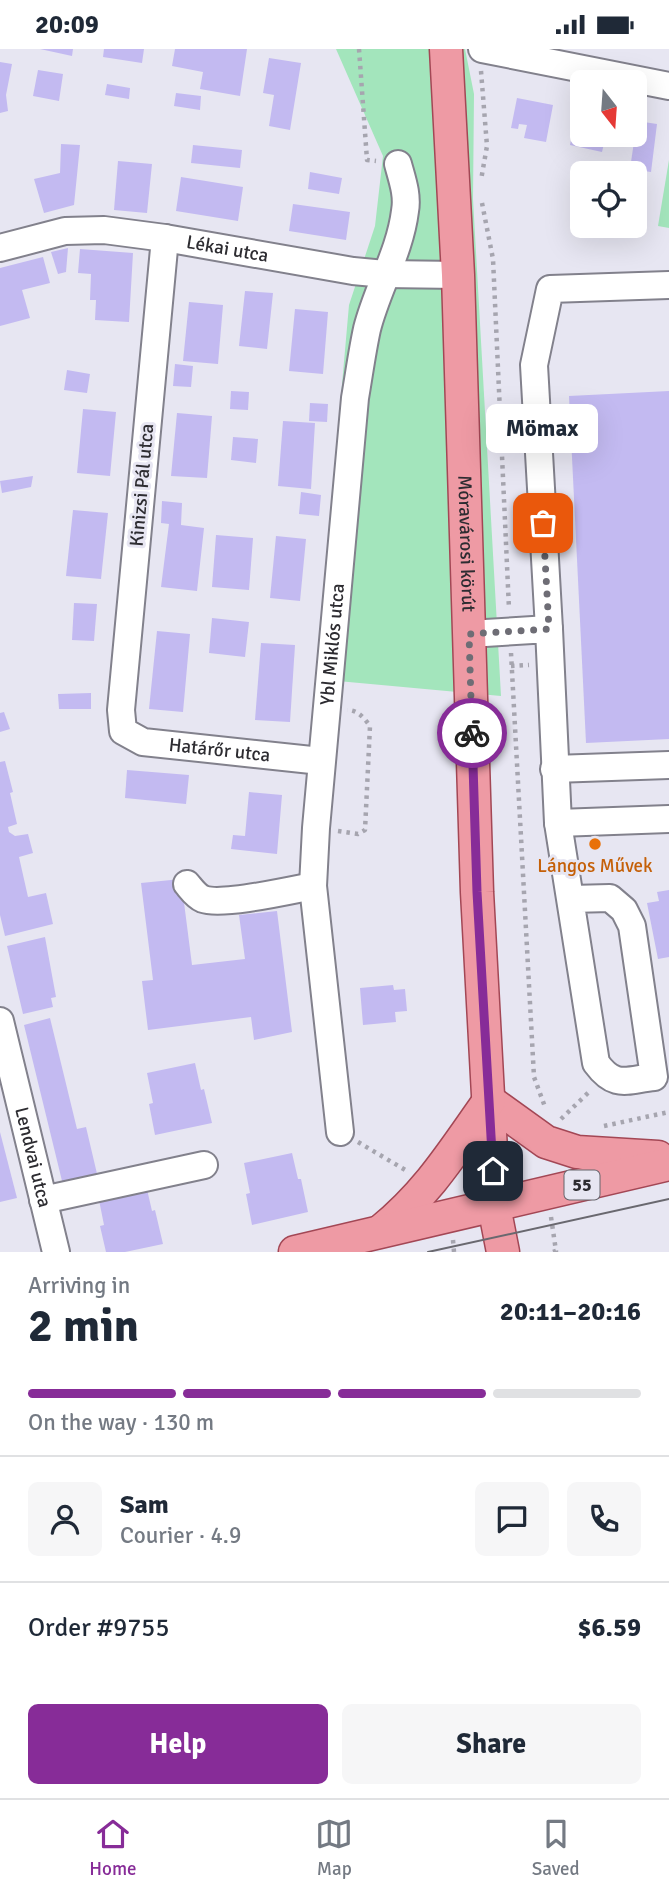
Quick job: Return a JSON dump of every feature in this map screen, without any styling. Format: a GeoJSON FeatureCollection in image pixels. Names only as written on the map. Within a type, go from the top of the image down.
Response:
{"type":"FeatureCollection","features":[{"type":"Feature","properties":{"kind":"main road","name":"Móravárosi körút"},"geometry":{"type":"LineString","coordinates":[[446,49],[458,275],[477,892],[494,1206],[503,1252]]}},
{"type":"Feature","properties":{"kind":"main road"},"geometry":{"type":"LineString","coordinates":[[378,1234],[407,1210],[433,1182],[489,1101],[546,1142],[577,1152],[669,1157]]}},
{"type":"Feature","properties":{"kind":"main road","name":"55"},"geometry":{"type":"LineString","coordinates":[[295,1252],[669,1164]]}},
{"type":"Feature","properties":{"kind":"street"},"geometry":{"type":"LineString","coordinates":[[480,55],[669,86]]}},
{"type":"Feature","properties":{"kind":"street","name":"Ybl Miklós utca"},"geometry":{"type":"LineString","coordinates":[[340,1132],[313,886],[316,828],[355,398],[367,329],[394,256],[406,210],[404,183],[398,164]]}},
{"type":"Feature","properties":{"kind":"street","name":"Lékai utca"},"geometry":{"type":"LineString","coordinates":[[0,248],[65,232],[104,230],[385,275],[458,275]]}},
{"type":"Feature","properties":{"kind":"street","name":"Kinizsi Pál utca"},"geometry":{"type":"LineString","coordinates":[[123,731],[121,710],[166,238]]}},
{"type":"Feature","properties":{"kind":"street"},"geometry":{"type":"LineString","coordinates":[[571,899],[610,898],[624,910],[632,926],[662,1075],[617,1081],[606,1076],[596,1063],[558,823],[534,365],[550,289],[669,285]]}},
{"type":"Feature","properties":{"kind":"street"},"geometry":{"type":"LineString","coordinates":[[469,634],[549,629]]}},
{"type":"Feature","properties":{"kind":"street","name":"Határőr utca"},"geometry":{"type":"LineString","coordinates":[[123,731],[143,742],[321,761]]}},
{"type":"Feature","properties":{"kind":"street"},"geometry":{"type":"LineString","coordinates":[[554,769],[669,765]]}},
{"type":"Feature","properties":{"kind":"street"},"geometry":{"type":"LineString","coordinates":[[558,823],[669,819]]}},
{"type":"Feature","properties":{"kind":"street"},"geometry":{"type":"LineString","coordinates":[[187,884],[206,900],[264,897],[313,886]]}},
{"type":"Feature","properties":{"kind":"street","name":"Lendvai utca"},"geometry":{"type":"LineString","coordinates":[[0,1021],[55,1252]]}},
{"type":"Feature","properties":{"kind":"street"},"geometry":{"type":"LineString","coordinates":[[43,1200],[204,1165]]}},
{"type":"Feature","properties":{"kind":"path"},"geometry":{"type":"LineString","coordinates":[[359,49],[368,160],[398,164]]}},
{"type":"Feature","properties":{"kind":"path"},"geometry":{"type":"LineString","coordinates":[[480,55],[487,146],[481,190]]}},
{"type":"Feature","properties":{"kind":"path"},"geometry":{"type":"LineString","coordinates":[[481,199],[493,259],[534,1077],[542,1103],[549,1113]]}},
{"type":"Feature","properties":{"kind":"path"},"geometry":{"type":"LineString","coordinates":[[316,828],[358,834],[365,829],[370,726],[353,710],[325,709]]}},
{"type":"Feature","properties":{"kind":"path"},"geometry":{"type":"LineString","coordinates":[[570,1125],[556,1123],[606,1076]]}},
{"type":"Feature","properties":{"kind":"path"},"geometry":{"type":"LineString","coordinates":[[597,1127],[669,1112]]}},
{"type":"Feature","properties":{"kind":"path"},"geometry":{"type":"LineString","coordinates":[[340,1132],[411,1173]]}},
{"type":"Feature","properties":{"kind":"green space"},"geometry":{"type":"Polygon","coordinates":[[[336,49],[465,49],[474,94],[473,199],[501,696],[316,679],[349,305],[375,226],[383,156],[336,49]]]}},
{"type":"Feature","properties":{"kind":"green space"},"geometry":{"type":"Polygon","coordinates":[[[669,160],[669,228],[658,226],[669,160]]]}},
{"type":"Feature","properties":{"kind":"building"},"geometry":{"type":"Polygon","coordinates":[[[40,49],[73,49],[72,56],[40,49]]]}},
{"type":"Feature","properties":{"kind":"building"},"geometry":{"type":"Polygon","coordinates":[[[104,49],[144,49],[142,63],[103,57],[104,49]]]}},
{"type":"Feature","properties":{"kind":"building"},"geometry":{"type":"Polygon","coordinates":[[[175,49],[247,49],[240,96],[200,89],[203,72],[172,66],[175,49]]]}},
{"type":"Feature","properties":{"kind":"building"},"geometry":{"type":"Polygon","coordinates":[[[269,58],[301,63],[290,130],[269,126],[274,95],[263,93],[269,58]]]}},
{"type":"Feature","properties":{"kind":"building"},"geometry":{"type":"Polygon","coordinates":[[[0,62],[12,64],[6,95],[8,111],[0,113],[0,62]]]}},
{"type":"Feature","properties":{"kind":"building"},"geometry":{"type":"Polygon","coordinates":[[[38,70],[63,74],[59,101],[33,96],[38,70]]]}},
{"type":"Feature","properties":{"kind":"building"},"geometry":{"type":"Polygon","coordinates":[[[107,84],[130,88],[129,99],[105,95],[107,84]]]}},
{"type":"Feature","properties":{"kind":"building"},"geometry":{"type":"Polygon","coordinates":[[[176,93],[201,96],[200,110],[174,106],[176,93]]]}},
{"type":"Feature","properties":{"kind":"building"},"geometry":{"type":"Polygon","coordinates":[[[517,98],[553,105],[546,142],[524,138],[527,125],[519,124],[518,129],[511,128],[517,98]]]}},
{"type":"Feature","properties":{"kind":"building"},"geometry":{"type":"Polygon","coordinates":[[[648,123],[657,124],[651,172],[647,171],[647,161],[631,161],[633,147],[648,147],[648,123]]]}},
{"type":"Feature","properties":{"kind":"building"},"geometry":{"type":"Polygon","coordinates":[[[61,144],[80,145],[74,205],[44,213],[34,179],[60,173],[61,144]]]}},
{"type":"Feature","properties":{"kind":"building"},"geometry":{"type":"Polygon","coordinates":[[[193,145],[242,150],[240,168],[191,163],[193,145]]]}},
{"type":"Feature","properties":{"kind":"building"},"geometry":{"type":"Polygon","coordinates":[[[579,147],[603,147],[602,152],[579,147]]]}},
{"type":"Feature","properties":{"kind":"building"},"geometry":{"type":"Polygon","coordinates":[[[118,161],[152,164],[147,213],[114,210],[118,161]]]}},
{"type":"Feature","properties":{"kind":"building"},"geometry":{"type":"Polygon","coordinates":[[[310,172],[342,178],[339,194],[308,189],[310,172]]]}},
{"type":"Feature","properties":{"kind":"building"},"geometry":{"type":"Polygon","coordinates":[[[181,177],[243,187],[238,221],[176,211],[181,177]]]}},
{"type":"Feature","properties":{"kind":"building"},"geometry":{"type":"Polygon","coordinates":[[[293,204],[350,212],[346,240],[289,231],[293,204]]]}},
{"type":"Feature","properties":{"kind":"building"},"geometry":{"type":"Polygon","coordinates":[[[68,248],[66,272],[58,274],[51,252],[68,248]]]}},
{"type":"Feature","properties":{"kind":"building"},"geometry":{"type":"Polygon","coordinates":[[[80,249],[133,253],[129,322],[95,320],[96,300],[90,300],[91,274],[78,273],[80,249]]]}},
{"type":"Feature","properties":{"kind":"building"},"geometry":{"type":"Polygon","coordinates":[[[43,257],[50,283],[22,290],[30,318],[0,326],[0,268],[43,257]]]}},
{"type":"Feature","properties":{"kind":"building"},"geometry":{"type":"Polygon","coordinates":[[[245,291],[273,293],[267,349],[239,346],[245,291]]]}},
{"type":"Feature","properties":{"kind":"building"},"geometry":{"type":"Polygon","coordinates":[[[189,302],[223,305],[218,364],[183,361],[189,302]]]}},
{"type":"Feature","properties":{"kind":"building"},"geometry":{"type":"Polygon","coordinates":[[[295,309],[328,312],[323,374],[289,371],[295,309]]]}},
{"type":"Feature","properties":{"kind":"building"},"geometry":{"type":"Polygon","coordinates":[[[175,364],[193,366],[191,387],[173,386],[175,364]]]}},
{"type":"Feature","properties":{"kind":"building"},"geometry":{"type":"Polygon","coordinates":[[[67,370],[90,374],[87,393],[64,390],[67,370]]]}},
{"type":"Feature","properties":{"kind":"building"},"geometry":{"type":"Polygon","coordinates":[[[231,391],[249,392],[248,410],[230,409],[231,391]]]}},
{"type":"Feature","properties":{"kind":"building"},"geometry":{"type":"Polygon","coordinates":[[[669,391],[669,739],[586,743],[569,396],[669,391]]]}},
{"type":"Feature","properties":{"kind":"building"},"geometry":{"type":"Polygon","coordinates":[[[310,403],[328,404],[327,422],[309,421],[310,403]]]}},
{"type":"Feature","properties":{"kind":"building"},"geometry":{"type":"Polygon","coordinates":[[[83,409],[116,412],[110,476],[77,473],[83,409]]]}},
{"type":"Feature","properties":{"kind":"building"},"geometry":{"type":"Polygon","coordinates":[[[177,413],[212,416],[207,478],[171,476],[177,413]]]}},
{"type":"Feature","properties":{"kind":"building"},"geometry":{"type":"Polygon","coordinates":[[[283,421],[315,423],[311,489],[278,486],[283,421]]]}},
{"type":"Feature","properties":{"kind":"building"},"geometry":{"type":"Polygon","coordinates":[[[233,437],[258,439],[256,463],[231,460],[233,437]]]}},
{"type":"Feature","properties":{"kind":"building"},"geometry":{"type":"Polygon","coordinates":[[[33,476],[31,487],[2,493],[0,481],[33,476]]]}},
{"type":"Feature","properties":{"kind":"building"},"geometry":{"type":"Polygon","coordinates":[[[301,492],[321,495],[319,516],[299,514],[301,492]]]}},
{"type":"Feature","properties":{"kind":"building"},"geometry":{"type":"Polygon","coordinates":[[[162,501],[182,503],[181,525],[204,528],[197,591],[161,587],[169,524],[161,523],[162,501]]]}},
{"type":"Feature","properties":{"kind":"building"},"geometry":{"type":"Polygon","coordinates":[[[73,510],[108,513],[101,579],[66,576],[73,510]]]}},
{"type":"Feature","properties":{"kind":"building"},"geometry":{"type":"Polygon","coordinates":[[[216,535],[253,538],[249,590],[212,587],[216,535]]]}},
{"type":"Feature","properties":{"kind":"building"},"geometry":{"type":"Polygon","coordinates":[[[276,536],[306,539],[300,601],[270,598],[276,536]]]}},
{"type":"Feature","properties":{"kind":"building"},"geometry":{"type":"Polygon","coordinates":[[[74,603],[97,604],[94,641],[72,640],[74,603]]]}},
{"type":"Feature","properties":{"kind":"building"},"geometry":{"type":"Polygon","coordinates":[[[212,618],[249,622],[245,657],[209,653],[212,618]]]}},
{"type":"Feature","properties":{"kind":"building"},"geometry":{"type":"Polygon","coordinates":[[[157,631],[190,634],[183,712],[149,709],[157,631]]]}},
{"type":"Feature","properties":{"kind":"building"},"geometry":{"type":"Polygon","coordinates":[[[261,643],[295,645],[290,722],[255,720],[261,643]]]}},
{"type":"Feature","properties":{"kind":"building"},"geometry":{"type":"Polygon","coordinates":[[[91,693],[91,709],[59,709],[58,694],[91,693]]]}},
{"type":"Feature","properties":{"kind":"building"},"geometry":{"type":"Polygon","coordinates":[[[4,712],[10,729],[0,732],[0,713],[4,712]]]}},
{"type":"Feature","properties":{"kind":"building"},"geometry":{"type":"Polygon","coordinates":[[[5,761],[17,824],[8,827],[9,832],[15,836],[28,834],[33,853],[19,857],[28,897],[46,893],[53,924],[5,936],[0,915],[0,762],[5,761]]]}},
{"type":"Feature","properties":{"kind":"building"},"geometry":{"type":"Polygon","coordinates":[[[127,770],[189,775],[186,804],[125,798],[127,770]]]}},
{"type":"Feature","properties":{"kind":"building"},"geometry":{"type":"Polygon","coordinates":[[[249,792],[282,795],[277,854],[231,849],[233,835],[245,836],[249,792]]]}},
{"type":"Feature","properties":{"kind":"building"},"geometry":{"type":"Polygon","coordinates":[[[181,879],[192,965],[245,959],[239,915],[277,911],[292,1032],[254,1040],[251,1017],[148,1030],[142,981],[153,980],[141,883],[181,879]]]}},
{"type":"Feature","properties":{"kind":"building"},"geometry":{"type":"Polygon","coordinates":[[[669,890],[669,957],[658,959],[647,903],[659,901],[657,892],[669,890]]]}},
{"type":"Feature","properties":{"kind":"building"},"geometry":{"type":"Polygon","coordinates":[[[45,937],[56,997],[51,998],[53,1007],[23,1014],[7,946],[45,937]]]}},
{"type":"Feature","properties":{"kind":"building"},"geometry":{"type":"Polygon","coordinates":[[[393,985],[394,990],[405,989],[407,1011],[395,1012],[396,1022],[363,1025],[360,988],[393,985]]]}},
{"type":"Feature","properties":{"kind":"building"},"geometry":{"type":"Polygon","coordinates":[[[50,1018],[77,1129],[86,1127],[98,1178],[63,1185],[24,1025],[50,1018]]]}},
{"type":"Feature","properties":{"kind":"building"},"geometry":{"type":"Polygon","coordinates":[[[195,1063],[212,1123],[155,1135],[149,1104],[153,1103],[147,1073],[195,1063]]]}},
{"type":"Feature","properties":{"kind":"building"},"geometry":{"type":"Polygon","coordinates":[[[0,1132],[17,1198],[0,1202],[0,1132]]]}},
{"type":"Feature","properties":{"kind":"building"},"geometry":{"type":"Polygon","coordinates":[[[292,1153],[308,1212],[252,1225],[246,1194],[250,1193],[244,1163],[292,1153]]]}},
{"type":"Feature","properties":{"kind":"building"},"geometry":{"type":"Polygon","coordinates":[[[146,1185],[163,1244],[125,1252],[106,1252],[100,1226],[104,1225],[98,1195],[146,1185]]]}},
{"type":"Feature","properties":{"kind":"tram line"},"geometry":{"type":"LineString","coordinates":[[428,1252],[669,1199]]}},
{"type":"Feature","properties":{"kind":"way so far"},"geometry":{"type":"LineString","coordinates":[[472,733],[469,634],[549,629],[543,523]]}},
{"type":"Feature","properties":{"kind":"place","name":"Mömax"},"geometry":{"type":"Point","coordinates":[543,523]}},
{"type":"Feature","properties":{"kind":"place","name":"Lángos Művek"},"geometry":{"type":"Point","coordinates":[595,844]}},
{"type":"Feature","properties":{"kind":"route"},"geometry":{"type":"LineString","coordinates":[[472,733],[477,892],[493,1171]]}}]}
